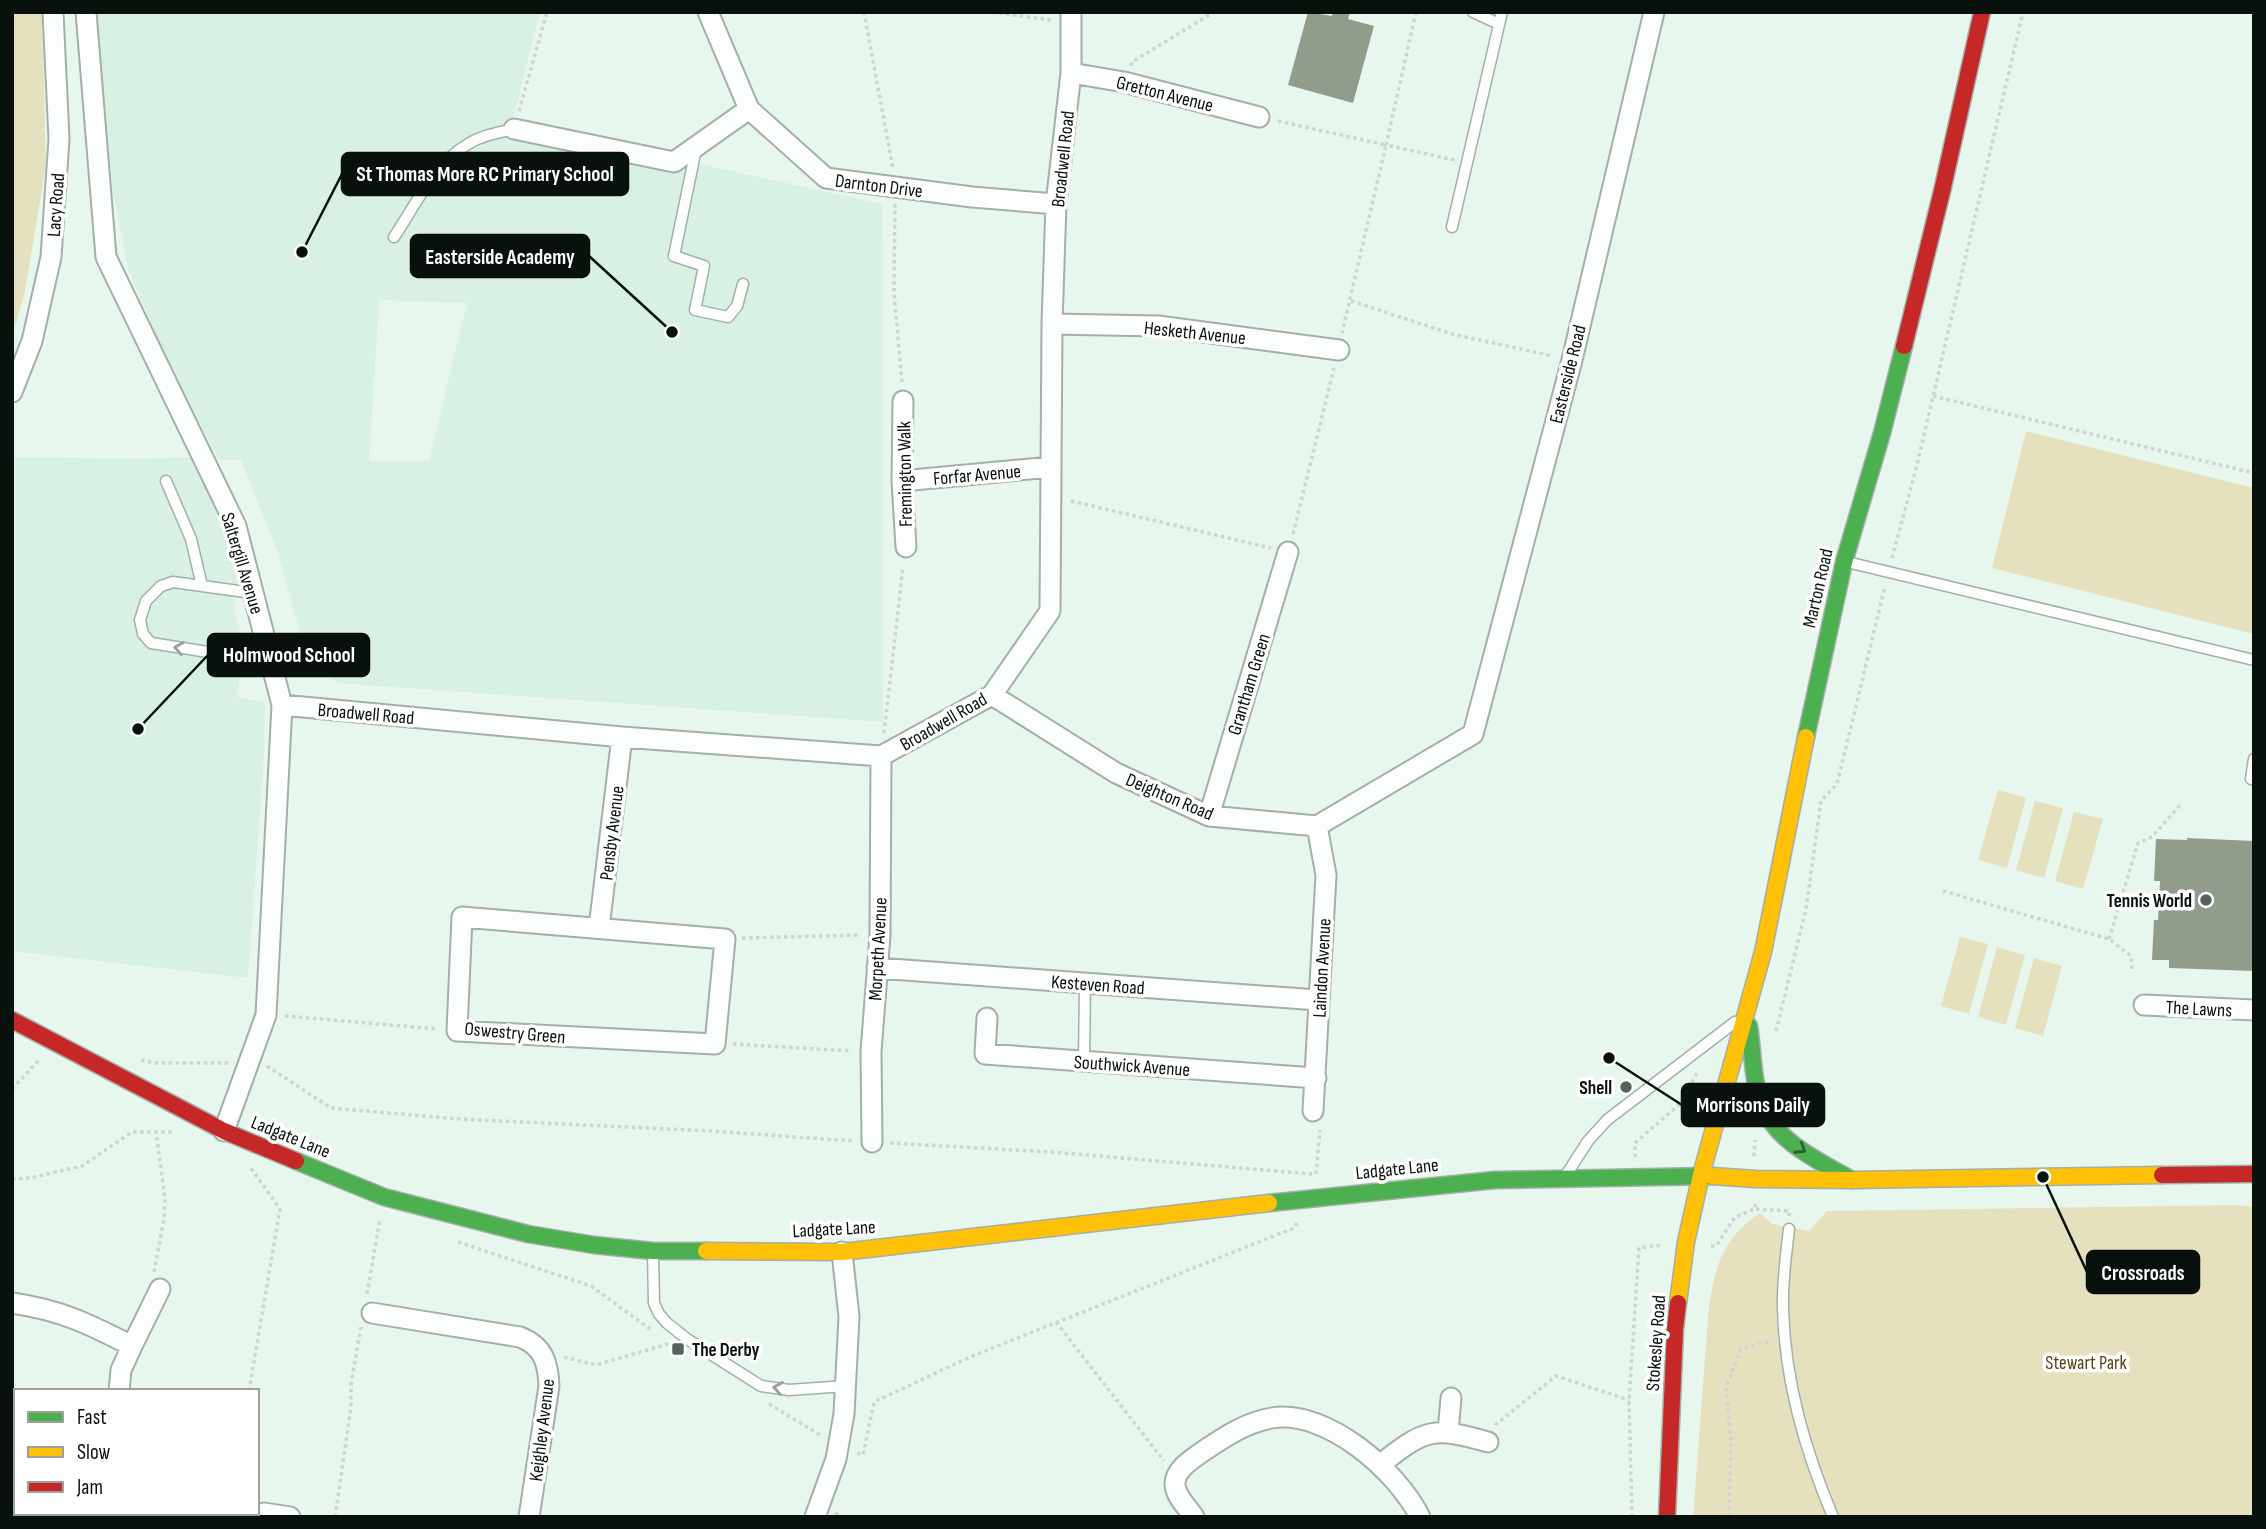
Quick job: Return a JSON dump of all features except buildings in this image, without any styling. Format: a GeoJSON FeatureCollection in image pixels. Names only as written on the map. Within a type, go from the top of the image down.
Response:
{"type":"FeatureCollection","features":[{"type":"Feature","properties":{"kind":"main road","name":"Marton Road"},"geometry":{"type":"LineString","coordinates":[[1701,1175],[1763,953],[1798,772],[1844,562],[1882,433],[1943,187],[1982,12]]}},
{"type":"Feature","properties":{"kind":"main road"},"geometry":{"type":"LineString","coordinates":[[1747,1012],[1760,1101],[1774,1126],[1794,1146],[1852,1180]]}},
{"type":"Feature","properties":{"kind":"main road","name":"Ladgate Lane"},"geometry":{"type":"LineString","coordinates":[[12,1020],[224,1131],[384,1196],[459,1218],[528,1234],[653,1251],[842,1252],[1495,1180],[1635,1179],[1701,1175],[1755,1179],[1852,1180],[2254,1174]]}},
{"type":"Feature","properties":{"kind":"main road","name":"Stokesley Road"},"geometry":{"type":"LineString","coordinates":[[1667,1517],[1675,1329],[1686,1242],[1701,1175]]}},
{"type":"Feature","properties":{"kind":"street","name":"Lacy Road"},"geometry":{"type":"LineString","coordinates":[[12,392],[32,341],[51,257],[59,139],[53,12]]}},
{"type":"Feature","properties":{"kind":"street","name":"Saltergill Avenue"},"geometry":{"type":"LineString","coordinates":[[86,12],[106,257],[236,526],[282,705],[266,1015],[224,1131]]}},
{"type":"Feature","properties":{"kind":"street","name":"Darnton Drive"},"geometry":{"type":"LineString","coordinates":[[708,12],[749,109],[826,178],[972,197],[1056,204]]}},
{"type":"Feature","properties":{"kind":"street","name":"Easterside Road"},"geometry":{"type":"LineString","coordinates":[[1317,826],[1473,734],[1572,360],[1654,12]]}},
{"type":"Feature","properties":{"kind":"street","name":"Broadwell Road"},"geometry":{"type":"LineString","coordinates":[[282,705],[622,737],[881,756],[992,695],[1050,611],[1052,324],[1056,204],[1071,73],[1071,17]]}},
{"type":"Feature","properties":{"kind":"street","name":"Gretton Avenue"},"geometry":{"type":"LineString","coordinates":[[1071,73],[1124,82],[1259,117]]}},
{"type":"Feature","properties":{"kind":"street"},"geometry":{"type":"LineString","coordinates":[[514,129],[674,162],[749,109]]}},
{"type":"Feature","properties":{"kind":"street","name":"Hesketh Avenue"},"geometry":{"type":"LineString","coordinates":[[1052,324],[1158,326],[1339,350]]}},
{"type":"Feature","properties":{"kind":"street","name":"Fremington Walk"},"geometry":{"type":"LineString","coordinates":[[903,401],[902,481],[906,548]]}},
{"type":"Feature","properties":{"kind":"street","name":"Forfar Avenue"},"geometry":{"type":"LineString","coordinates":[[902,481],[1051,467]]}},
{"type":"Feature","properties":{"kind":"street","name":"Grantham Green"},"geometry":{"type":"LineString","coordinates":[[1209,816],[1288,552]]}},
{"type":"Feature","properties":{"kind":"street","name":"Deighton Road"},"geometry":{"type":"LineString","coordinates":[[992,695],[1116,773],[1209,816],[1317,826]]}},
{"type":"Feature","properties":{"kind":"street","name":"Pensby Avenue"},"geometry":{"type":"LineString","coordinates":[[599,928],[622,737]]}},
{"type":"Feature","properties":{"kind":"street","name":"Morpeth Avenue"},"geometry":{"type":"LineString","coordinates":[[872,1142],[871,1052],[880,935],[881,756]]}},
{"type":"Feature","properties":{"kind":"street","name":"Laindon Avenue"},"geometry":{"type":"LineString","coordinates":[[1313,1111],[1326,875],[1317,826]]}},
{"type":"Feature","properties":{"kind":"street","name":"Oswestry Green"},"geometry":{"type":"LineString","coordinates":[[715,1044],[457,1031],[463,918],[725,939]]}},
{"type":"Feature","properties":{"kind":"street"},"geometry":{"type":"LineString","coordinates":[[715,1044],[725,939]]}},
{"type":"Feature","properties":{"kind":"street","name":"Kesteven Road"},"geometry":{"type":"LineString","coordinates":[[877,968],[1318,1000]]}},
{"type":"Feature","properties":{"kind":"street","name":"The Lawns"},"geometry":{"type":"LineString","coordinates":[[2144,1005],[2254,1010]]}},
{"type":"Feature","properties":{"kind":"street","name":"Southwick Avenue"},"geometry":{"type":"LineString","coordinates":[[987,1017],[985,1054],[1316,1078]]}},
{"type":"Feature","properties":{"kind":"street"},"geometry":{"type":"LineString","coordinates":[[815,1517],[838,1446],[844,1414],[849,1317],[842,1252]]}},
{"type":"Feature","properties":{"kind":"street"},"geometry":{"type":"LineString","coordinates":[[119,1389],[121,1370],[160,1289]]}},
{"type":"Feature","properties":{"kind":"street"},"geometry":{"type":"LineString","coordinates":[[12,1303],[72,1316],[132,1346]]}},
{"type":"Feature","properties":{"kind":"street","name":"Keighley Avenue"},"geometry":{"type":"LineString","coordinates":[[368,1312],[520,1337],[533,1342],[541,1351],[548,1367],[549,1386],[529,1517]]}},
{"type":"Feature","properties":{"kind":"street"},"geometry":{"type":"LineString","coordinates":[[1448,1432],[1451,1398]]}},
{"type":"Feature","properties":{"kind":"street"},"geometry":{"type":"LineString","coordinates":[[1194,1517],[1177,1493],[1175,1483],[1187,1464],[1221,1439],[1249,1424],[1274,1418],[1301,1418],[1322,1426],[1381,1464],[1412,1500],[1420,1517]]}},
{"type":"Feature","properties":{"kind":"street"},"geometry":{"type":"LineString","coordinates":[[1381,1464],[1422,1435],[1448,1432],[1488,1442]]}},
{"type":"Feature","properties":{"kind":"street"},"geometry":{"type":"LineString","coordinates":[[264,1513],[290,1517]]}},
{"type":"Feature","properties":{"kind":"lane"},"geometry":{"type":"LineString","coordinates":[[1473,12],[1499,24]]}},
{"type":"Feature","properties":{"kind":"lane"},"geometry":{"type":"LineString","coordinates":[[1452,227],[1502,12]]}},
{"type":"Feature","properties":{"kind":"lane"},"geometry":{"type":"LineString","coordinates":[[394,237],[435,174],[454,153],[489,134],[514,129]]}},
{"type":"Feature","properties":{"kind":"lane"},"geometry":{"type":"LineString","coordinates":[[697,145],[674,256],[704,266],[695,310],[728,317],[737,306],[743,284]]}},
{"type":"Feature","properties":{"kind":"lane"},"geometry":{"type":"LineString","coordinates":[[166,481],[191,540],[202,586]]}},
{"type":"Feature","properties":{"kind":"lane"},"geometry":{"type":"LineString","coordinates":[[1844,562],[2254,660]]}},
{"type":"Feature","properties":{"kind":"lane"},"geometry":{"type":"LineString","coordinates":[[253,593],[173,582],[161,586],[146,601],[141,620],[143,634],[151,643],[271,662]]}},
{"type":"Feature","properties":{"kind":"lane"},"geometry":{"type":"LineString","coordinates":[[2252,779],[2254,759]]}},
{"type":"Feature","properties":{"kind":"lane"},"geometry":{"type":"LineString","coordinates":[[1084,1062],[1085,983]]}},
{"type":"Feature","properties":{"kind":"lane"},"geometry":{"type":"LineString","coordinates":[[1564,1178],[1588,1141],[1606,1120],[1747,1012]]}},
{"type":"Feature","properties":{"kind":"lane"},"geometry":{"type":"LineString","coordinates":[[1788,1229],[1782,1306],[1786,1356],[1799,1424],[1833,1517]]}},
{"type":"Feature","properties":{"kind":"lane"},"geometry":{"type":"LineString","coordinates":[[653,1251],[654,1303],[667,1324],[687,1339],[761,1386],[789,1390],[846,1387]]}},
{"type":"Feature","properties":{"kind":"path"},"geometry":{"type":"LineString","coordinates":[[514,129],[547,12]]}},
{"type":"Feature","properties":{"kind":"path"},"geometry":{"type":"LineString","coordinates":[[992,12],[1071,17]]}},
{"type":"Feature","properties":{"kind":"path"},"geometry":{"type":"LineString","coordinates":[[1124,82],[1132,62],[1214,12]]}},
{"type":"Feature","properties":{"kind":"path"},"geometry":{"type":"LineString","coordinates":[[1051,496],[1288,552],[1339,350],[1416,12]]}},
{"type":"Feature","properties":{"kind":"path"},"geometry":{"type":"LineString","coordinates":[[1815,833],[1821,801],[1837,784],[1933,396],[2023,12]]}},
{"type":"Feature","properties":{"kind":"path"},"geometry":{"type":"LineString","coordinates":[[1259,117],[1467,162]]}},
{"type":"Feature","properties":{"kind":"path"},"geometry":{"type":"LineString","coordinates":[[1350,301],[1452,334],[1572,360]]}},
{"type":"Feature","properties":{"kind":"path"},"geometry":{"type":"LineString","coordinates":[[1933,396],[2254,473]]}},
{"type":"Feature","properties":{"kind":"path"},"geometry":{"type":"LineString","coordinates":[[881,756],[906,548]]}},
{"type":"Feature","properties":{"kind":"path"},"geometry":{"type":"LineString","coordinates":[[2109,939],[2138,843],[2152,837],[2182,803]]}},
{"type":"Feature","properties":{"kind":"path"},"geometry":{"type":"LineString","coordinates":[[1943,891],[2109,939],[2131,956],[2132,971]]}},
{"type":"Feature","properties":{"kind":"path"},"geometry":{"type":"LineString","coordinates":[[725,939],[880,935]]}},
{"type":"Feature","properties":{"kind":"path"},"geometry":{"type":"LineString","coordinates":[[266,1015],[457,1031]]}},
{"type":"Feature","properties":{"kind":"path"},"geometry":{"type":"LineString","coordinates":[[12,1089],[55,1044]]}},
{"type":"Feature","properties":{"kind":"path"},"geometry":{"type":"LineString","coordinates":[[715,1044],[871,1052]]}},
{"type":"Feature","properties":{"kind":"path"},"geometry":{"type":"LineString","coordinates":[[132,1058],[153,1063],[248,1063],[268,1067],[331,1108],[459,1119],[1051,1152],[1316,1174],[1321,1115],[1313,1111]]}},
{"type":"Feature","properties":{"kind":"path"},"geometry":{"type":"LineString","coordinates":[[1635,1179],[1635,1143],[1682,1102],[1698,1070]]}},
{"type":"Feature","properties":{"kind":"path"},"geometry":{"type":"LineString","coordinates":[[12,1179],[30,1178],[82,1166],[132,1132],[183,1132]]}},
{"type":"Feature","properties":{"kind":"path"},"geometry":{"type":"LineString","coordinates":[[156,1132],[165,1199],[164,1219],[151,1284],[160,1289]]}},
{"type":"Feature","properties":{"kind":"path"},"geometry":{"type":"LineString","coordinates":[[248,1165],[280,1209],[249,1389]]}},
{"type":"Feature","properties":{"kind":"path"},"geometry":{"type":"LineString","coordinates":[[335,1517],[351,1407],[351,1384],[368,1312],[384,1196]]}},
{"type":"Feature","properties":{"kind":"path"},"geometry":{"type":"LineString","coordinates":[[760,1398],[838,1446],[863,1455],[874,1402],[970,1357],[1294,1228],[1313,1199]]}},
{"type":"Feature","properties":{"kind":"path"},"geometry":{"type":"LineString","coordinates":[[1755,1209],[1788,1211],[1788,1229]]}},
{"type":"Feature","properties":{"kind":"path"},"geometry":{"type":"LineString","coordinates":[[458,1242],[591,1286],[650,1329]]}},
{"type":"Feature","properties":{"kind":"path"},"geometry":{"type":"LineString","coordinates":[[1632,1517],[1629,1400],[1639,1248]]}},
{"type":"Feature","properties":{"kind":"path"},"geometry":{"type":"LineString","coordinates":[[1056,1322],[1177,1477]]}},
{"type":"Feature","properties":{"kind":"path"},"geometry":{"type":"LineString","coordinates":[[541,1351],[596,1365],[670,1343],[660,1336]]}},
{"type":"Feature","properties":{"kind":"path"},"geometry":{"type":"LineString","coordinates":[[1729,1517],[1731,1439],[1726,1387],[1741,1349],[1766,1342],[1786,1356]]}},
{"type":"Feature","properties":{"kind":"path"},"geometry":{"type":"LineString","coordinates":[[1488,1442],[1490,1429],[1556,1376],[1629,1400]]}},
{"type":"Feature","properties":{"kind":"shaded area"},"geometry":{"type":"Polygon","coordinates":[[[96,12],[540,12],[512,123],[882,204],[883,722],[336,683],[300,632],[277,550],[241,460],[219,460],[168,363],[128,269],[105,148],[96,12]],[[379,300],[369,461],[429,461],[467,303],[379,300]]]}},
{"type":"Feature","properties":{"kind":"shaded area"},"geometry":{"type":"Polygon","coordinates":[[[12,457],[190,457],[214,507],[244,581],[238,581],[234,610],[244,648],[237,697],[265,702],[264,757],[248,978],[12,951],[12,457]]]}},
{"type":"Feature","properties":{"kind":"green space"},"geometry":{"type":"Polygon","coordinates":[[[12,12],[42,12],[46,165],[24,296],[12,335],[12,12]]]}},
{"type":"Feature","properties":{"kind":"green space"},"geometry":{"type":"Polygon","coordinates":[[[2026,431],[2254,488],[2254,634],[1992,568],[2026,431]]]}},
{"type":"Feature","properties":{"kind":"green space"},"geometry":{"type":"Polygon","coordinates":[[[1998,790],[2026,798],[2007,868],[1978,860],[1998,790]]]}},
{"type":"Feature","properties":{"kind":"green space"},"geometry":{"type":"Polygon","coordinates":[[[2035,801],[2063,808],[2044,878],[2016,870],[2035,801]]]}},
{"type":"Feature","properties":{"kind":"green space"},"geometry":{"type":"Polygon","coordinates":[[[2074,812],[2103,819],[2083,889],[2055,881],[2074,812]]]}},
{"type":"Feature","properties":{"kind":"green space"},"geometry":{"type":"Polygon","coordinates":[[[1960,937],[1988,944],[1969,1014],[1941,1006],[1960,937]]]}},
{"type":"Feature","properties":{"kind":"green space"},"geometry":{"type":"Polygon","coordinates":[[[1997,947],[2025,955],[2006,1025],[1978,1017],[1997,947]]]}},
{"type":"Feature","properties":{"kind":"green space"},"geometry":{"type":"Polygon","coordinates":[[[2034,958],[2062,966],[2043,1036],[2015,1028],[2034,958]]]}},
{"type":"Feature","properties":{"kind":"green space","name":"Stewart Park"},"geometry":{"type":"Polygon","coordinates":[[[2237,1205],[2254,1207],[2254,1517],[1693,1517],[1712,1290],[1719,1264],[1730,1242],[1760,1213],[1772,1224],[1809,1231],[1827,1211],[2237,1205]]]}},
{"type":"Feature","properties":{"kind":"traffic: fast"},"geometry":{"type":"LineString","coordinates":[[1806,737],[1844,562],[1904,346]]}},
{"type":"Feature","properties":{"kind":"traffic: fast"},"geometry":{"type":"LineString","coordinates":[[1749,1026],[1755,1083],[1760,1101],[1775,1127],[1811,1157],[1852,1180]]}},
{"type":"Feature","properties":{"kind":"traffic: fast"},"geometry":{"type":"LineString","coordinates":[[296,1161],[384,1197],[528,1234],[653,1251],[706,1251]]}},
{"type":"Feature","properties":{"kind":"traffic: fast"},"geometry":{"type":"LineString","coordinates":[[1269,1203],[1495,1180],[1712,1176]]}},
{"type":"Feature","properties":{"kind":"traffic: slow"},"geometry":{"type":"LineString","coordinates":[[1678,1303],[1686,1242],[1701,1175],[1763,952],[1806,737]]}},
{"type":"Feature","properties":{"kind":"traffic: slow"},"geometry":{"type":"LineString","coordinates":[[1712,1176],[1852,1180],[2162,1175]]}},
{"type":"Feature","properties":{"kind":"traffic: slow"},"geometry":{"type":"LineString","coordinates":[[706,1251],[842,1252],[1269,1203]]}},
{"type":"Feature","properties":{"kind":"traffic: jam"},"geometry":{"type":"LineString","coordinates":[[1904,346],[1982,12]]}},
{"type":"Feature","properties":{"kind":"traffic: jam"},"geometry":{"type":"LineString","coordinates":[[12,1020],[224,1131],[296,1161]]}},
{"type":"Feature","properties":{"kind":"traffic: jam"},"geometry":{"type":"LineString","coordinates":[[2162,1175],[2254,1174]]}},
{"type":"Feature","properties":{"kind":"traffic: jam"},"geometry":{"type":"LineString","coordinates":[[1667,1517],[1678,1303]]}},
{"type":"Feature","properties":{"kind":"place","name":"St Thomas More RC Primary School"},"geometry":{"type":"Point","coordinates":[302,252]}},
{"type":"Feature","properties":{"kind":"place","name":"Easterside Academy"},"geometry":{"type":"Point","coordinates":[672,332]}},
{"type":"Feature","properties":{"kind":"place","name":"Holmwood School"},"geometry":{"type":"Point","coordinates":[138,729]}},
{"type":"Feature","properties":{"kind":"place","name":"Tennis World"},"geometry":{"type":"Point","coordinates":[2206,900]}},
{"type":"Feature","properties":{"kind":"place","name":"Morrisons Daily"},"geometry":{"type":"Point","coordinates":[1609,1058]}},
{"type":"Feature","properties":{"kind":"place","name":"Shell"},"geometry":{"type":"Point","coordinates":[1626,1087]}},
{"type":"Feature","properties":{"kind":"place","name":"Crossroads"},"geometry":{"type":"Point","coordinates":[2043,1177]}},
{"type":"Feature","properties":{"kind":"place","name":"The Derby"},"geometry":{"type":"Point","coordinates":[678,1349]}}]}
